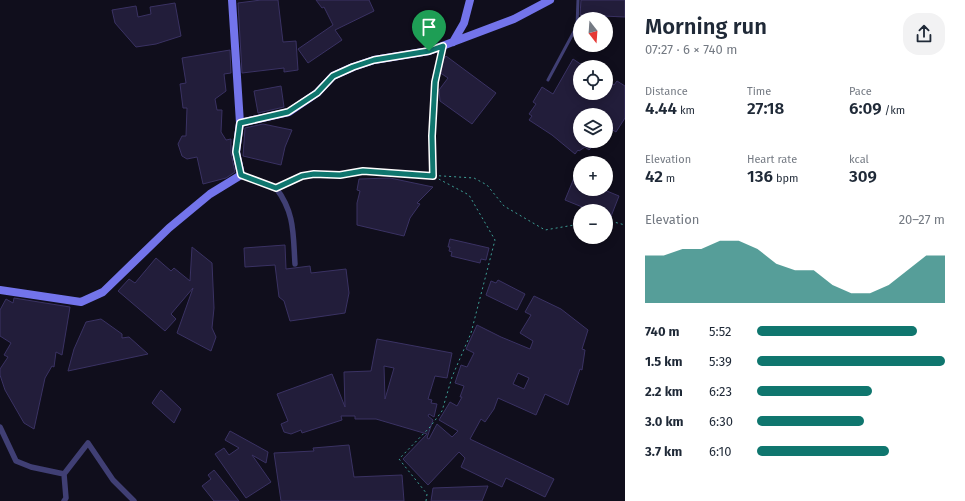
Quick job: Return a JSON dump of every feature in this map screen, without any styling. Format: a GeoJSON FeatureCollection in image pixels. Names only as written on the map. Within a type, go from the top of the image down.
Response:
{"type":"FeatureCollection","features":[{"type":"Feature","properties":{"kind":"street"},"geometry":{"type":"LineString","coordinates":[[0,290],[81,302],[96,296],[103,292],[163,234],[204,198],[241,175],[236,152],[240,123],[232,0]]}},
{"type":"Feature","properties":{"kind":"street"},"geometry":{"type":"LineString","coordinates":[[453,42],[464,23],[470,0]]}},
{"type":"Feature","properties":{"kind":"street"},"geometry":{"type":"LineString","coordinates":[[240,123],[288,112],[317,93],[333,76],[353,67],[374,60],[429,51],[514,19],[550,0]]}},
{"type":"Feature","properties":{"kind":"street"},"geometry":{"type":"LineString","coordinates":[[276,188],[289,208],[293,230],[295,264]]}},
{"type":"Feature","properties":{"kind":"street"},"geometry":{"type":"LineString","coordinates":[[0,427],[16,461],[30,467],[64,474]]}},
{"type":"Feature","properties":{"kind":"street"},"geometry":{"type":"LineString","coordinates":[[64,501],[66,498],[64,474],[88,443],[113,480],[134,501]]}},
{"type":"Feature","properties":{"kind":"lane"},"geometry":{"type":"LineString","coordinates":[[548,80],[577,26],[578,0]]}},
{"type":"Feature","properties":{"kind":"path"},"geometry":{"type":"LineString","coordinates":[[433,176],[432,136],[435,82],[443,46]]}},
{"type":"Feature","properties":{"kind":"path"},"geometry":{"type":"LineString","coordinates":[[241,175],[276,188],[302,176],[314,174],[340,175],[363,171],[474,178],[488,185],[504,206],[545,230],[573,225]]}},
{"type":"Feature","properties":{"kind":"path"},"geometry":{"type":"LineString","coordinates":[[426,501],[427,494],[399,459],[430,427],[442,411],[452,377],[471,333],[495,240],[469,195],[433,176]]}},
{"type":"Feature","properties":{"kind":"path"},"geometry":{"type":"LineString","coordinates":[[613,222],[625,225]]}},
{"type":"Feature","properties":{"kind":"building"},"geometry":{"type":"Polygon","coordinates":[[[261,0],[278,0],[283,42],[296,41],[298,70],[284,72],[284,68],[242,73],[238,3],[261,0]]]}},
{"type":"Feature","properties":{"kind":"building"},"geometry":{"type":"Polygon","coordinates":[[[316,0],[369,0],[374,11],[335,30],[342,40],[308,63],[298,49],[333,25],[324,7],[322,8],[316,0]]]}},
{"type":"Feature","properties":{"kind":"building"},"geometry":{"type":"Polygon","coordinates":[[[581,0],[625,0],[625,17],[613,16],[613,12],[580,12],[581,0]]]}},
{"type":"Feature","properties":{"kind":"building"},"geometry":{"type":"Polygon","coordinates":[[[175,3],[181,36],[156,44],[136,47],[115,23],[112,10],[136,6],[138,17],[151,14],[150,7],[175,3]]]}},
{"type":"Feature","properties":{"kind":"building"},"geometry":{"type":"Polygon","coordinates":[[[230,50],[231,73],[224,74],[226,91],[215,99],[217,110],[222,110],[221,132],[226,140],[231,139],[231,153],[235,172],[226,178],[203,184],[197,157],[187,159],[182,156],[178,144],[182,136],[186,136],[187,108],[183,108],[180,84],[186,83],[182,58],[230,50]]]}},
{"type":"Feature","properties":{"kind":"building"},"geometry":{"type":"Polygon","coordinates":[[[446,56],[496,93],[472,124],[440,101],[439,90],[448,78],[439,72],[438,65],[446,56]]]}},
{"type":"Feature","properties":{"kind":"building"},"geometry":{"type":"Polygon","coordinates":[[[573,59],[574,60],[573,60],[573,100],[613,100],[613,84],[617,81],[625,86],[625,118],[616,132],[613,130],[613,108],[573,108],[573,148],[584,148],[579,151],[578,150],[575,154],[552,135],[529,120],[532,116],[529,114],[536,104],[533,102],[542,87],[553,94],[573,59]]]}},
{"type":"Feature","properties":{"kind":"building"},"geometry":{"type":"Polygon","coordinates":[[[281,86],[284,107],[258,113],[254,91],[281,86]]]}},
{"type":"Feature","properties":{"kind":"building"},"geometry":{"type":"Polygon","coordinates":[[[263,124],[292,130],[285,147],[281,165],[243,156],[245,128],[263,124]]]}},
{"type":"Feature","properties":{"kind":"building"},"geometry":{"type":"Polygon","coordinates":[[[390,178],[433,187],[417,203],[420,204],[410,218],[404,236],[357,225],[357,203],[360,191],[357,190],[359,179],[390,178]]]}},
{"type":"Feature","properties":{"kind":"building"},"geometry":{"type":"Polygon","coordinates":[[[573,180],[573,196],[613,196],[613,194],[619,196],[613,211],[613,204],[575,204],[565,200],[573,180]]]}},
{"type":"Feature","properties":{"kind":"building"},"geometry":{"type":"Polygon","coordinates":[[[450,239],[489,248],[486,260],[481,259],[480,263],[451,256],[452,252],[449,251],[450,247],[448,247],[450,239]]]}},
{"type":"Feature","properties":{"kind":"building"},"geometry":{"type":"Polygon","coordinates":[[[285,245],[286,269],[310,266],[311,273],[346,269],[349,293],[345,313],[290,321],[284,301],[279,297],[275,265],[245,267],[244,248],[285,245]]]}},
{"type":"Feature","properties":{"kind":"building"},"geometry":{"type":"Polygon","coordinates":[[[192,247],[212,263],[214,308],[212,328],[216,337],[211,351],[177,333],[193,288],[171,314],[176,319],[165,331],[118,291],[129,279],[135,283],[156,258],[171,271],[174,268],[190,281],[192,247]]]}},
{"type":"Feature","properties":{"kind":"building"},"geometry":{"type":"Polygon","coordinates":[[[498,280],[525,294],[517,310],[486,295],[491,281],[496,283],[498,280]]]}},
{"type":"Feature","properties":{"kind":"building"},"geometry":{"type":"Polygon","coordinates":[[[534,296],[561,309],[588,330],[582,349],[585,350],[582,370],[580,369],[568,405],[545,394],[536,415],[498,398],[494,409],[485,422],[481,419],[470,439],[554,479],[545,497],[506,478],[502,487],[461,467],[465,458],[459,452],[428,485],[403,459],[427,434],[376,419],[355,419],[355,416],[341,416],[342,420],[302,433],[301,430],[291,434],[284,432],[281,424],[288,421],[277,394],[332,374],[345,407],[344,372],[371,371],[377,339],[452,353],[447,378],[435,376],[428,399],[432,400],[431,403],[437,404],[434,417],[429,414],[428,416],[433,420],[427,438],[429,439],[437,424],[452,437],[458,431],[439,420],[450,402],[457,406],[462,397],[460,397],[464,386],[455,383],[461,365],[467,367],[474,353],[466,349],[477,325],[530,349],[533,341],[520,333],[531,315],[525,312],[534,296]],[[384,366],[385,399],[394,368],[384,366]],[[518,373],[513,384],[524,389],[529,378],[518,373]]]}},
{"type":"Feature","properties":{"kind":"building"},"geometry":{"type":"Polygon","coordinates":[[[14,298],[70,307],[62,355],[56,352],[54,367],[52,366],[45,378],[34,429],[24,423],[5,390],[0,375],[0,369],[8,357],[4,355],[11,343],[0,336],[0,310],[6,299],[13,303],[14,298]]]}},
{"type":"Feature","properties":{"kind":"building"},"geometry":{"type":"Polygon","coordinates":[[[101,319],[122,334],[122,338],[129,337],[148,354],[68,371],[74,349],[86,322],[101,319]]]}},
{"type":"Feature","properties":{"kind":"building"},"geometry":{"type":"Polygon","coordinates":[[[161,390],[181,409],[174,423],[152,403],[161,390]]]}},
{"type":"Feature","properties":{"kind":"building"},"geometry":{"type":"Polygon","coordinates":[[[230,431],[268,452],[266,463],[252,455],[271,482],[246,498],[215,454],[224,448],[229,455],[239,448],[225,440],[230,431]]]}},
{"type":"Feature","properties":{"kind":"building"},"geometry":{"type":"Polygon","coordinates":[[[349,445],[354,477],[402,475],[404,501],[281,501],[274,453],[314,451],[313,448],[349,445]]]}},
{"type":"Feature","properties":{"kind":"building"},"geometry":{"type":"Polygon","coordinates":[[[214,470],[239,501],[214,501],[202,486],[211,479],[208,475],[214,470]]]}},
{"type":"Feature","properties":{"kind":"building"},"geometry":{"type":"Polygon","coordinates":[[[488,486],[482,501],[431,501],[433,488],[488,486]]]}},
{"type":"Feature","properties":{"kind":"route"},"geometry":{"type":"LineString","coordinates":[[443,46],[435,82],[432,136],[433,176],[363,171],[340,175],[314,174],[302,176],[276,188],[241,175],[236,152],[240,123],[288,112],[317,93],[333,76],[353,67],[374,60],[429,51],[443,46]]}}]}
